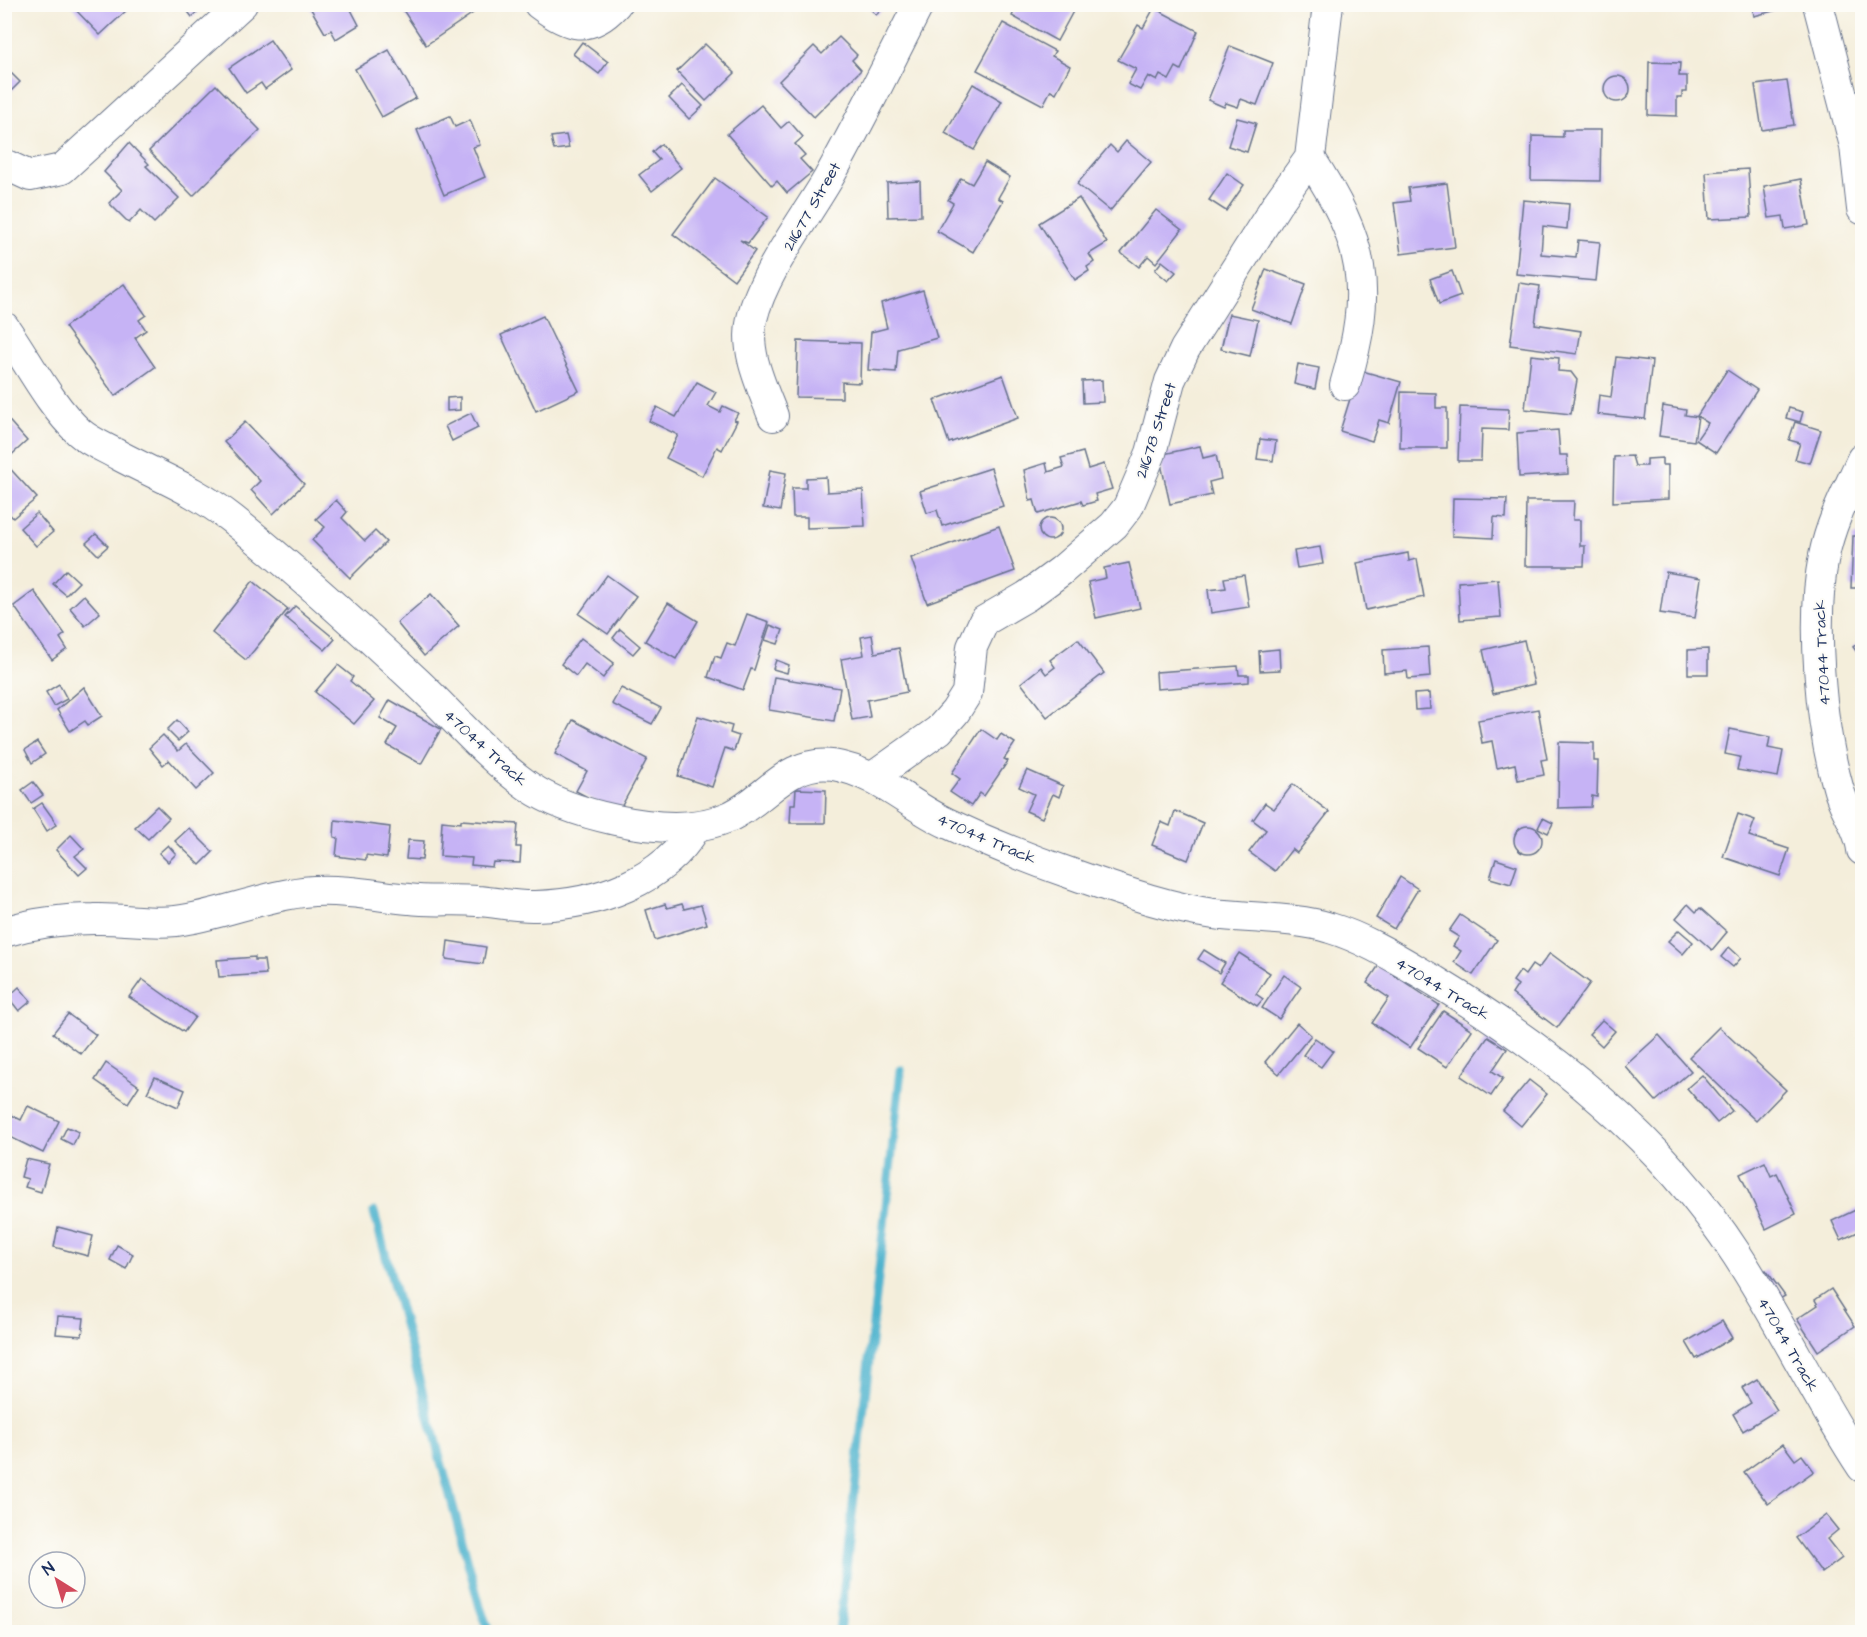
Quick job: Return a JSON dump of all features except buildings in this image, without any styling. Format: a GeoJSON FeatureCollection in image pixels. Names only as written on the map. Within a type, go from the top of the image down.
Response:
{"type":"FeatureCollection","features":[{"type":"Feature","properties":{"kind":"street"},"geometry":{"type":"LineString","coordinates":[[4,164],[30,176],[62,169],[242,4]]}},
{"type":"Feature","properties":{"kind":"street"},"geometry":{"type":"LineString","coordinates":[[539,4],[559,19],[581,25],[594,23],[616,4]]}},
{"type":"Feature","properties":{"kind":"street","name":"211677 Street"},"geometry":{"type":"LineString","coordinates":[[773,417],[759,377],[750,338],[752,320],[762,289],[829,177],[919,4]]}},
{"type":"Feature","properties":{"kind":"street","name":"211678 Street"},"geometry":{"type":"LineString","coordinates":[[873,777],[939,730],[955,712],[967,693],[972,647],[984,621],[1027,596],[1114,525],[1128,507],[1151,453],[1170,381],[1185,349],[1310,158],[1328,4]]}},
{"type":"Feature","properties":{"kind":"street"},"geometry":{"type":"LineString","coordinates":[[1818,4],[1855,146],[1863,209]]}},
{"type":"Feature","properties":{"kind":"street"},"geometry":{"type":"LineString","coordinates":[[1310,158],[1349,229],[1360,259],[1362,297],[1359,339],[1346,385]]}},
{"type":"Feature","properties":{"kind":"street","name":"47044 Track"},"geometry":{"type":"LineString","coordinates":[[4,327],[61,411],[83,436],[154,474],[188,488],[230,517],[418,683],[485,751],[532,790],[615,820],[657,826],[696,827],[735,814],[773,783],[802,767],[829,764],[873,777],[942,821],[1071,874],[1155,902],[1207,913],[1328,927],[1395,958],[1486,1013],[1541,1052],[1602,1101],[1651,1145],[1692,1191],[1738,1256],[1841,1435],[1863,1467]]}},
{"type":"Feature","properties":{"kind":"street","name":"47044 Track"},"geometry":{"type":"LineString","coordinates":[[1863,459],[1839,507],[1824,555],[1817,606],[1825,722],[1838,788],[1863,850]]}},
{"type":"Feature","properties":{"kind":"street"},"geometry":{"type":"LineString","coordinates":[[4,932],[30,924],[94,919],[177,921],[282,894],[316,890],[411,900],[477,901],[534,906],[572,903],[608,894],[662,867],[684,847],[696,827]]}},
{"type":"Feature","properties":{"kind":"waterway"},"geometry":{"type":"LineString","coordinates":[[839,1632],[901,1070]]}},
{"type":"Feature","properties":{"kind":"waterway"},"geometry":{"type":"LineString","coordinates":[[374,1212],[480,1607],[489,1632]]}}]}
